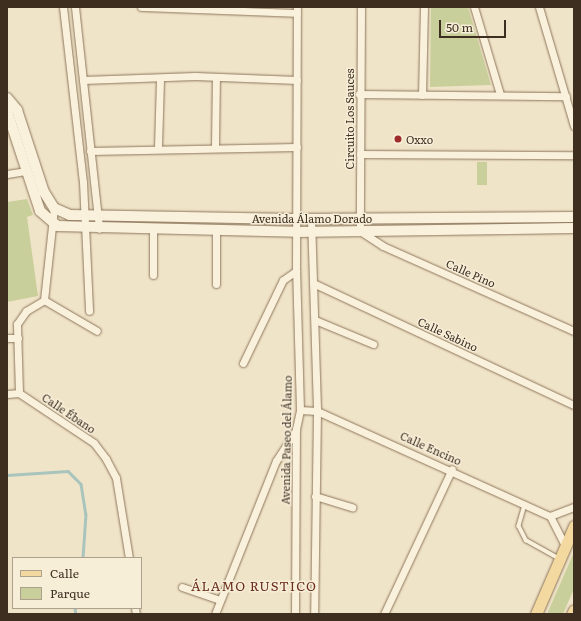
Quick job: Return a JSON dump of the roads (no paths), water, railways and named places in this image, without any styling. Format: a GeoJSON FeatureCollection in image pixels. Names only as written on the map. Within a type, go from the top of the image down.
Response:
{"type":"FeatureCollection","features":[{"type":"Feature","properties":{"kind":"main road"},"geometry":{"type":"LineString","coordinates":[[536,614],[574,526]]}},
{"type":"Feature","properties":{"kind":"main road"},"geometry":{"type":"LineString","coordinates":[[572,614],[574,610]]}},
{"type":"Feature","properties":{"kind":"street"},"geometry":{"type":"LineString","coordinates":[[63,7],[75,114],[84,216],[89,312]]}},
{"type":"Feature","properties":{"kind":"street"},"geometry":{"type":"LineString","coordinates":[[75,7],[99,229]]}},
{"type":"Feature","properties":{"kind":"street"},"geometry":{"type":"LineString","coordinates":[[141,7],[297,10]]}},
{"type":"Feature","properties":{"kind":"street","name":"Circuito Los Sauces"},"geometry":{"type":"LineString","coordinates":[[360,231],[359,94],[361,7]]}},
{"type":"Feature","properties":{"kind":"street"},"geometry":{"type":"LineString","coordinates":[[422,95],[424,7]]}},
{"type":"Feature","properties":{"kind":"street"},"geometry":{"type":"LineString","coordinates":[[474,7],[500,94]]}},
{"type":"Feature","properties":{"kind":"street"},"geometry":{"type":"LineString","coordinates":[[539,7],[574,126]]}},
{"type":"Feature","properties":{"kind":"street","name":"Avenida Paseo del Álamo"},"geometry":{"type":"LineString","coordinates":[[294,614],[296,429],[300,410],[296,271],[297,10]]}},
{"type":"Feature","properties":{"kind":"street"},"geometry":{"type":"LineString","coordinates":[[83,80],[160,79],[195,76],[297,80]]}},
{"type":"Feature","properties":{"kind":"street"},"geometry":{"type":"LineString","coordinates":[[215,146],[216,78]]}},
{"type":"Feature","properties":{"kind":"street"},"geometry":{"type":"LineString","coordinates":[[158,147],[160,79]]}},
{"type":"Feature","properties":{"kind":"street"},"geometry":{"type":"LineString","coordinates":[[359,94],[500,94],[566,96]]}},
{"type":"Feature","properties":{"kind":"street"},"geometry":{"type":"LineString","coordinates":[[7,98],[44,192],[54,208],[50,223],[44,300]]}},
{"type":"Feature","properties":{"kind":"street"},"geometry":{"type":"LineString","coordinates":[[12,111],[27,172],[40,211],[50,223]]}},
{"type":"Feature","properties":{"kind":"street"},"geometry":{"type":"LineString","coordinates":[[75,114],[87,116]]}},
{"type":"Feature","properties":{"kind":"street"},"geometry":{"type":"LineString","coordinates":[[90,151],[158,147],[297,147]]}},
{"type":"Feature","properties":{"kind":"street"},"geometry":{"type":"LineString","coordinates":[[360,154],[574,155]]}},
{"type":"Feature","properties":{"kind":"street"},"geometry":{"type":"LineString","coordinates":[[7,174],[27,172]]}},
{"type":"Feature","properties":{"kind":"street","name":"Avenida Álamo Dorado"},"geometry":{"type":"LineString","coordinates":[[54,208],[84,216],[98,217],[296,219],[574,217]]}},
{"type":"Feature","properties":{"kind":"street"},"geometry":{"type":"LineString","coordinates":[[473,217],[474,229]]}},
{"type":"Feature","properties":{"kind":"street"},"geometry":{"type":"LineString","coordinates":[[311,218],[317,411],[314,614]]}},
{"type":"Feature","properties":{"kind":"street","name":"Avenida Álamo Dorado"},"geometry":{"type":"LineString","coordinates":[[50,223],[84,229],[296,232],[574,228]]}},
{"type":"Feature","properties":{"kind":"street"},"geometry":{"type":"LineString","coordinates":[[153,230],[153,275]]}},
{"type":"Feature","properties":{"kind":"street"},"geometry":{"type":"LineString","coordinates":[[216,230],[216,284]]}},
{"type":"Feature","properties":{"kind":"street","name":"Calle Pino"},"geometry":{"type":"LineString","coordinates":[[360,231],[383,246],[574,331]]}},
{"type":"Feature","properties":{"kind":"street"},"geometry":{"type":"LineString","coordinates":[[243,363],[283,280],[296,271]]}},
{"type":"Feature","properties":{"kind":"street","name":"Calle Sabino"},"geometry":{"type":"LineString","coordinates":[[313,283],[574,405]]}},
{"type":"Feature","properties":{"kind":"street"},"geometry":{"type":"LineString","coordinates":[[44,300],[97,331]]}},
{"type":"Feature","properties":{"kind":"street"},"geometry":{"type":"LineString","coordinates":[[7,394],[19,393],[18,338],[20,316],[44,300]]}},
{"type":"Feature","properties":{"kind":"street"},"geometry":{"type":"LineString","coordinates":[[315,320],[372,344]]}},
{"type":"Feature","properties":{"kind":"street"},"geometry":{"type":"LineString","coordinates":[[7,338],[18,338]]}},
{"type":"Feature","properties":{"kind":"street","name":"Calle Ébano"},"geometry":{"type":"LineString","coordinates":[[19,393],[94,443],[106,459],[116,478],[129,557]]}},
{"type":"Feature","properties":{"kind":"street","name":"Calle Encino"},"geometry":{"type":"LineString","coordinates":[[300,410],[317,411],[452,469],[550,516]]}},
{"type":"Feature","properties":{"kind":"street"},"geometry":{"type":"LineString","coordinates":[[215,614],[276,461],[296,429]]}},
{"type":"Feature","properties":{"kind":"street"},"geometry":{"type":"LineString","coordinates":[[384,614],[452,469]]}},
{"type":"Feature","properties":{"kind":"street"},"geometry":{"type":"LineString","coordinates":[[315,496],[352,507]]}},
{"type":"Feature","properties":{"kind":"street"},"geometry":{"type":"LineString","coordinates":[[565,546],[550,516],[574,506]]}},
{"type":"Feature","properties":{"kind":"street"},"geometry":{"type":"LineString","coordinates":[[182,587],[220,600]]}},
{"type":"Feature","properties":{"kind":"lane"},"geometry":{"type":"LineString","coordinates":[[525,504],[519,526],[526,540],[560,558]]}},
{"type":"Feature","properties":{"kind":"waterway"},"geometry":{"type":"LineString","coordinates":[[7,475],[68,471],[81,484],[86,514],[83,557]]}},
{"type":"Feature","properties":{"kind":"waterway"},"geometry":{"type":"LineString","coordinates":[[75,609],[76,614]]}},
{"type":"Feature","properties":{"kind":"place","name":"Oxxo"},"geometry":{"type":"Point","coordinates":[398,139]}},
{"type":"Feature","properties":{"kind":"district","name":"ÁLAMO RUSTICO"},"geometry":{"type":"Point","coordinates":[254,586]}}]}
